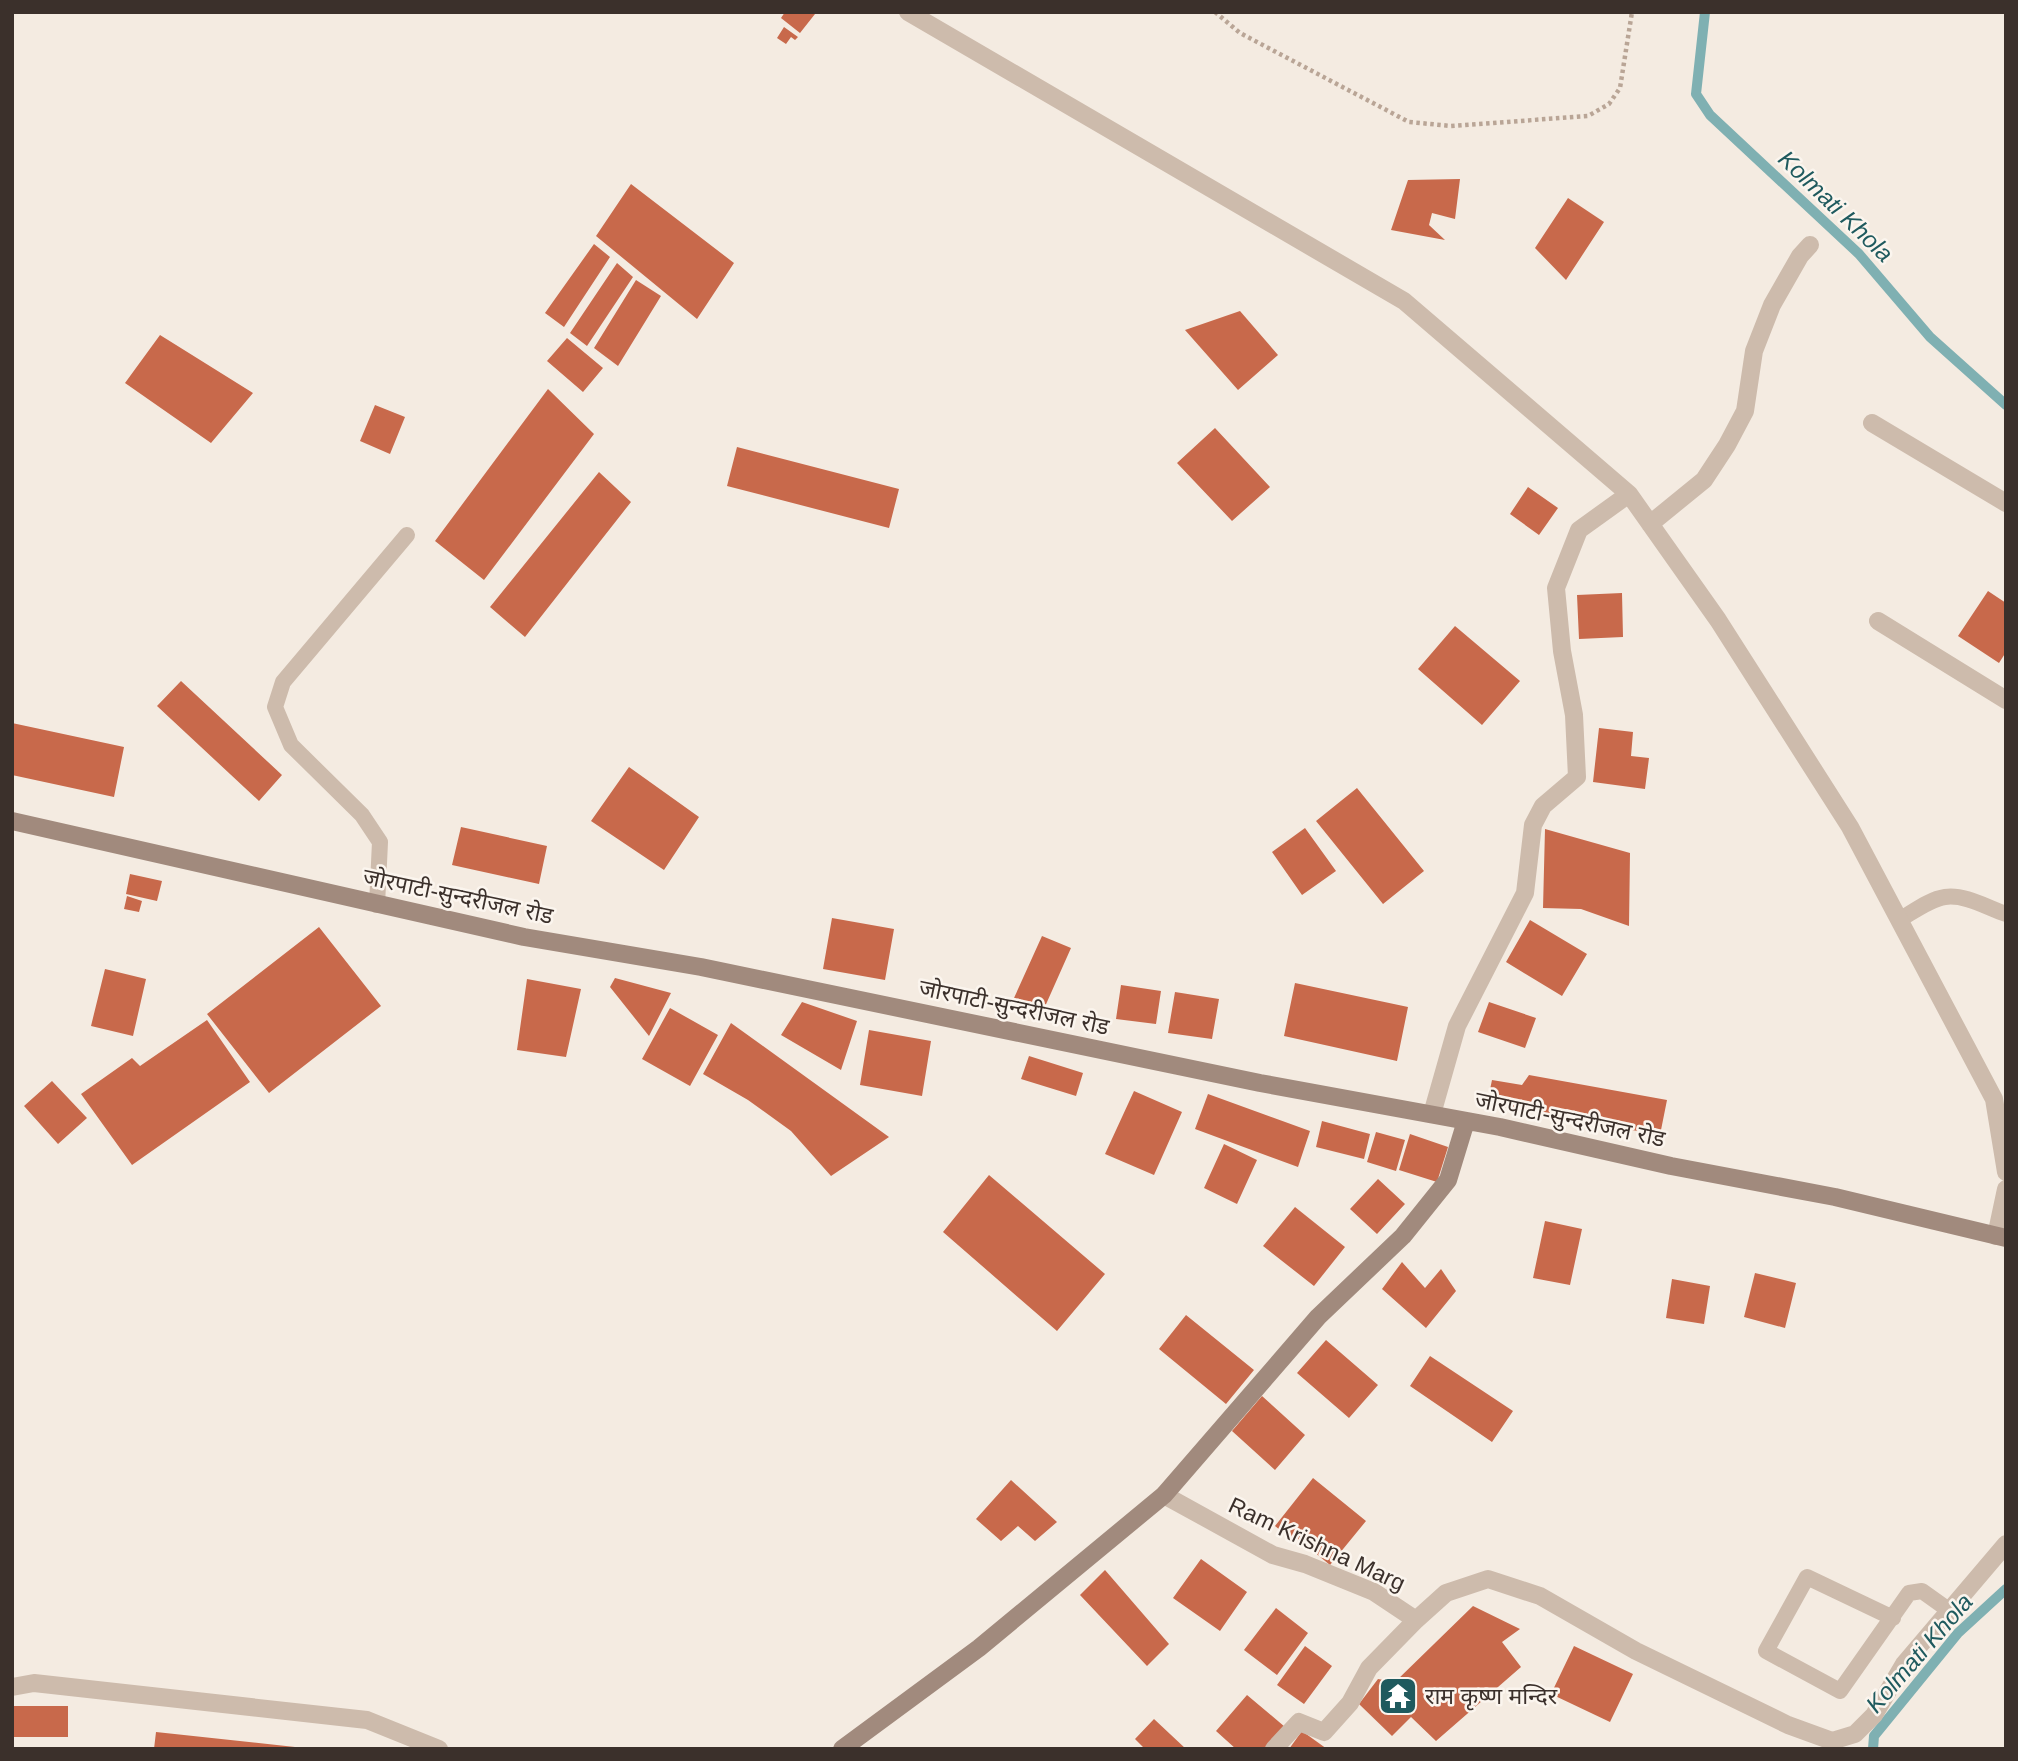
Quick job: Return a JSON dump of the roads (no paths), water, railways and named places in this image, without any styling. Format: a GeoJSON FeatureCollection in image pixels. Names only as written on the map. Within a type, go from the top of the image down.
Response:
{"type":"FeatureCollection","features":[{"type":"Feature","properties":{"kind":"main road","name":"जोरपाटी-सुन्दरीजल रोड"},"geometry":{"type":"LineString","coordinates":[[12,821],[524,937],[701,967],[1260,1083],[1432,1114],[1671,1166],[1835,1197],[2001,1237]]}},
{"type":"Feature","properties":{"kind":"main road"},"geometry":{"type":"LineString","coordinates":[[842,1749],[979,1648],[1164,1495],[1318,1317],[1403,1236],[1448,1180],[1466,1121]]}},
{"type":"Feature","properties":{"kind":"street"},"geometry":{"type":"LineString","coordinates":[[908,12],[1404,301],[1629,494],[1718,620],[1850,827],[1994,1099],[2006,1172]]}},
{"type":"Feature","properties":{"kind":"street"},"geometry":{"type":"LineString","coordinates":[[1650,524],[1704,480],[1727,445],[1745,411],[1754,351],[1772,305],[1800,256],[1810,245]]}},
{"type":"Feature","properties":{"kind":"street"},"geometry":{"type":"LineString","coordinates":[[1872,423],[2006,503]]}},
{"type":"Feature","properties":{"kind":"street"},"geometry":{"type":"LineString","coordinates":[[1432,1114],[1457,1026],[1525,893],[1533,825],[1543,806],[1577,777],[1574,715],[1562,651],[1556,588],[1579,530],[1629,494]]}},
{"type":"Feature","properties":{"kind":"street"},"geometry":{"type":"LineString","coordinates":[[1878,621],[2006,700]]}},
{"type":"Feature","properties":{"kind":"street"},"geometry":{"type":"LineString","coordinates":[[2001,1237],[2006,1189]]}},
{"type":"Feature","properties":{"kind":"street","name":"Ram Krishna Marg"},"geometry":{"type":"LineString","coordinates":[[1164,1495],[1273,1555],[1306,1564],[1374,1592],[1416,1620],[1447,1593],[1488,1579],[1540,1596],[1636,1651],[1788,1725],[1832,1741],[1855,1734],[1874,1714],[1905,1664],[2006,1544]]}},
{"type":"Feature","properties":{"kind":"street"},"geometry":{"type":"LineString","coordinates":[[1274,1749],[1299,1721],[1324,1732],[1350,1703],[1369,1668],[1416,1620]]}},
{"type":"Feature","properties":{"kind":"street"},"geometry":{"type":"LineString","coordinates":[[12,1687],[34,1683],[368,1720],[439,1749]]}},
{"type":"Feature","properties":{"kind":"lane"},"geometry":{"type":"LineString","coordinates":[[377,905],[380,842],[362,815],[291,744],[275,707],[283,682],[407,535]]}},
{"type":"Feature","properties":{"kind":"lane"},"geometry":{"type":"LineString","coordinates":[[1899,920],[1932,901],[1946,897],[1967,900],[2006,914]]}},
{"type":"Feature","properties":{"kind":"lane"},"geometry":{"type":"LineString","coordinates":[[1893,1618],[1807,1577],[1766,1651],[1840,1691],[1893,1618],[1909,1593],[1922,1591],[1950,1611]]}},
{"type":"Feature","properties":{"kind":"waterway","name":"Kolmati Khola"},"geometry":{"type":"LineString","coordinates":[[1705,12],[1696,94],[1710,115],[1859,254],[1930,337],[2006,405]]}},
{"type":"Feature","properties":{"kind":"waterway","name":"Kolmati Khola"},"geometry":{"type":"LineString","coordinates":[[1873,1749],[1874,1736],[1958,1633],[2006,1589]]}},
{"type":"Feature","properties":{"kind":"place","name":"राम कृष्ण मन्दिर"},"geometry":{"type":"Point","coordinates":[1398,1696]}}]}
